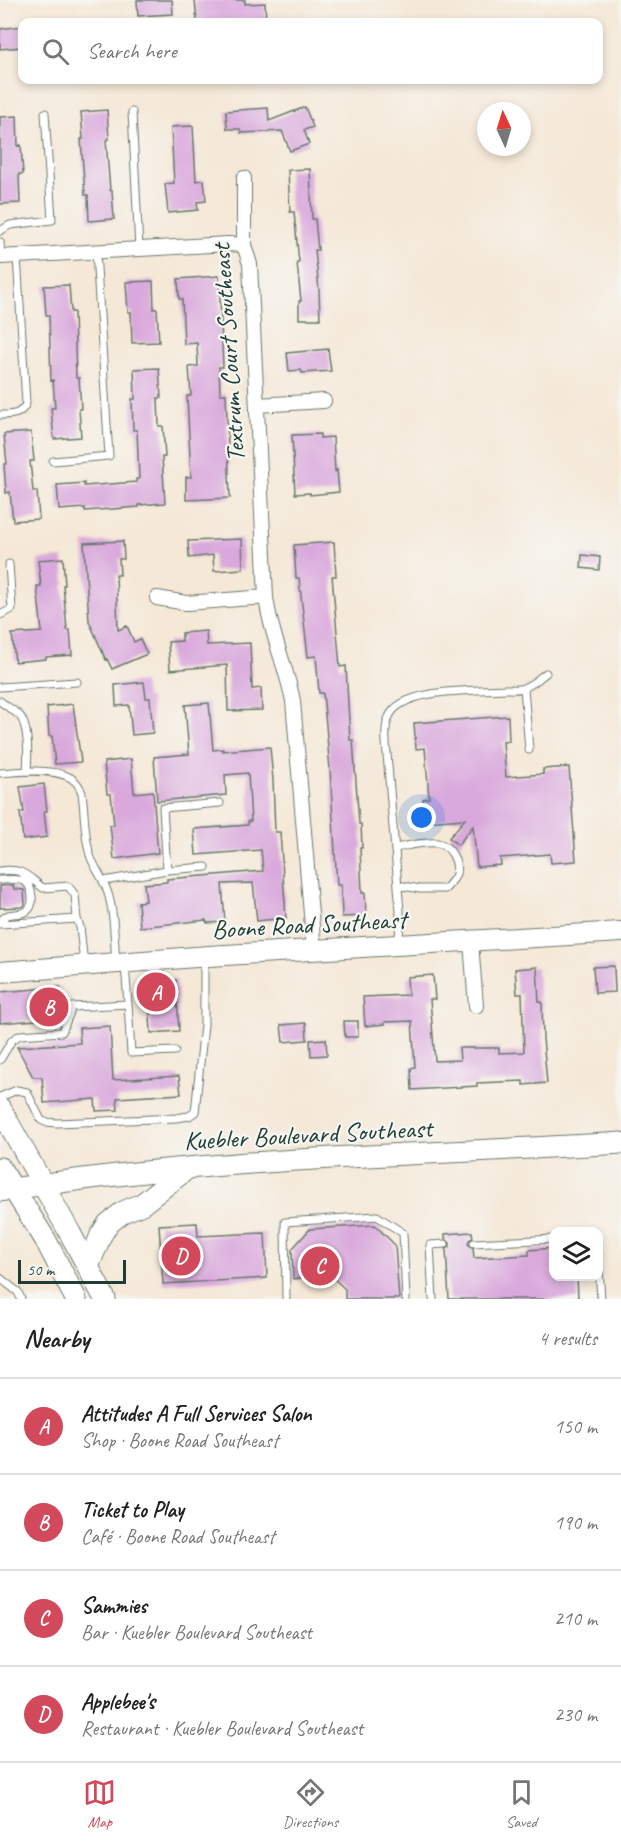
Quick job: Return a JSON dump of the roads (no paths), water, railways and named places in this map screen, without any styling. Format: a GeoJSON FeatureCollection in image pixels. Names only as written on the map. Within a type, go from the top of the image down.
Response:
{"type":"FeatureCollection","features":[{"type":"Feature","properties":{"kind":"main road"},"geometry":{"type":"LineString","coordinates":[[0,1108],[105,1299]]}},
{"type":"Feature","properties":{"kind":"main road","name":"Kuebler Boulevard Southeast"},"geometry":{"type":"LineString","coordinates":[[6,1190],[189,1167],[621,1143]]}},
{"type":"Feature","properties":{"kind":"main road"},"geometry":{"type":"LineString","coordinates":[[88,1267],[108,1224],[123,1212],[142,1204],[189,1167]]}},
{"type":"Feature","properties":{"kind":"main road"},"geometry":{"type":"LineString","coordinates":[[0,1168],[6,1190],[45,1239],[76,1299]]}},
{"type":"Feature","properties":{"kind":"street","name":"Textrum Court Southeast"},"geometry":{"type":"LineString","coordinates":[[244,178],[244,245],[250,264],[266,597],[272,634],[289,682],[293,701],[314,950]]}},
{"type":"Feature","properties":{"kind":"street"},"geometry":{"type":"LineString","coordinates":[[0,257],[244,245]]}},
{"type":"Feature","properties":{"kind":"street"},"geometry":{"type":"LineString","coordinates":[[257,405],[324,401]]}},
{"type":"Feature","properties":{"kind":"street"},"geometry":{"type":"LineString","coordinates":[[157,598],[186,603],[266,597]]}},
{"type":"Feature","properties":{"kind":"street","name":"Boone Road Southeast"},"geometry":{"type":"LineString","coordinates":[[0,972],[204,956],[621,932]]}},
{"type":"Feature","properties":{"kind":"street"},"geometry":{"type":"LineString","coordinates":[[471,942],[476,1006]]}},
{"type":"Feature","properties":{"kind":"lane"},"geometry":{"type":"LineString","coordinates":[[132,112],[139,249]]}},
{"type":"Feature","properties":{"kind":"lane"},"geometry":{"type":"LineString","coordinates":[[0,231],[10,225],[52,220],[45,113]]}},
{"type":"Feature","properties":{"kind":"lane"},"geometry":{"type":"LineString","coordinates":[[0,242],[0,257]]}},
{"type":"Feature","properties":{"kind":"lane"},"geometry":{"type":"LineString","coordinates":[[53,461],[110,456],[96,252]]}},
{"type":"Feature","properties":{"kind":"lane"},"geometry":{"type":"LineString","coordinates":[[0,415],[18,414],[24,409],[26,403],[17,256]]}},
{"type":"Feature","properties":{"kind":"lane"},"geometry":{"type":"LineString","coordinates":[[0,615],[12,609],[9,564]]}},
{"type":"Feature","properties":{"kind":"lane"},"geometry":{"type":"LineString","coordinates":[[399,945],[400,911],[386,729],[388,717],[402,702],[418,696],[524,688],[546,673]]}},
{"type":"Feature","properties":{"kind":"lane"},"geometry":{"type":"LineString","coordinates":[[0,687],[77,682]]}},
{"type":"Feature","properties":{"kind":"lane"},"geometry":{"type":"LineString","coordinates":[[524,688],[529,750]]}},
{"type":"Feature","properties":{"kind":"lane"},"geometry":{"type":"LineString","coordinates":[[0,701],[24,723],[28,756],[27,771]]}},
{"type":"Feature","properties":{"kind":"lane"},"geometry":{"type":"LineString","coordinates":[[0,772],[27,771],[63,775],[72,778],[79,785],[82,793],[88,847],[109,896],[128,1004],[131,1053],[175,1051]]}},
{"type":"Feature","properties":{"kind":"lane"},"geometry":{"type":"LineString","coordinates":[[168,870],[163,808],[220,803]]}},
{"type":"Feature","properties":{"kind":"lane"},"geometry":{"type":"LineString","coordinates":[[395,848],[441,843],[452,852],[456,863],[456,874],[445,890],[398,885]]}},
{"type":"Feature","properties":{"kind":"lane"},"geometry":{"type":"LineString","coordinates":[[104,881],[168,870],[206,867]]}},
{"type":"Feature","properties":{"kind":"lane"},"geometry":{"type":"LineString","coordinates":[[0,871],[21,871],[43,888],[68,886],[75,895],[84,965]]}},
{"type":"Feature","properties":{"kind":"lane"},"geometry":{"type":"LineString","coordinates":[[0,880],[24,881],[29,886],[32,897],[31,904],[25,912],[8,915],[0,922]]}},
{"type":"Feature","properties":{"kind":"lane"},"geometry":{"type":"LineString","coordinates":[[0,922],[77,919]]}},
{"type":"Feature","properties":{"kind":"lane"},"geometry":{"type":"LineString","coordinates":[[0,1097],[17,1090],[27,1092],[41,1119],[45,1122],[57,1123],[176,1118],[189,1116],[195,1112],[204,1025],[204,956]]}},
{"type":"Feature","properties":{"kind":"lane"},"geometry":{"type":"LineString","coordinates":[[0,1060],[12,1040],[20,1035],[62,1032],[72,1007],[128,1004]]}},
{"type":"Feature","properties":{"kind":"lane"},"geometry":{"type":"LineString","coordinates":[[286,1299],[285,1222],[377,1216],[403,1233],[406,1299]]}},
{"type":"Feature","properties":{"kind":"lane"},"geometry":{"type":"LineString","coordinates":[[474,1243],[549,1239]]}},
{"type":"Feature","properties":{"kind":"lane"},"geometry":{"type":"LineString","coordinates":[[433,1299],[430,1245],[445,1244]]}},
{"type":"Feature","properties":{"kind":"lane"},"geometry":{"type":"LineString","coordinates":[[0,1278],[18,1292],[21,1299]]}},
{"type":"Feature","properties":{"kind":"lane"},"geometry":{"type":"LineString","coordinates":[[600,1281],[601,1299]]}},
{"type":"Feature","properties":{"kind":"place","name":"Attitudes A Full Services Salon"},"geometry":{"type":"Point","coordinates":[156,992]}},
{"type":"Feature","properties":{"kind":"place","name":"Ticket to Play"},"geometry":{"type":"Point","coordinates":[49,1007]}},
{"type":"Feature","properties":{"kind":"place","name":"Applebee's"},"geometry":{"type":"Point","coordinates":[181,1256]}},
{"type":"Feature","properties":{"kind":"place","name":"Sammies"},"geometry":{"type":"Point","coordinates":[320,1266]}}]}
